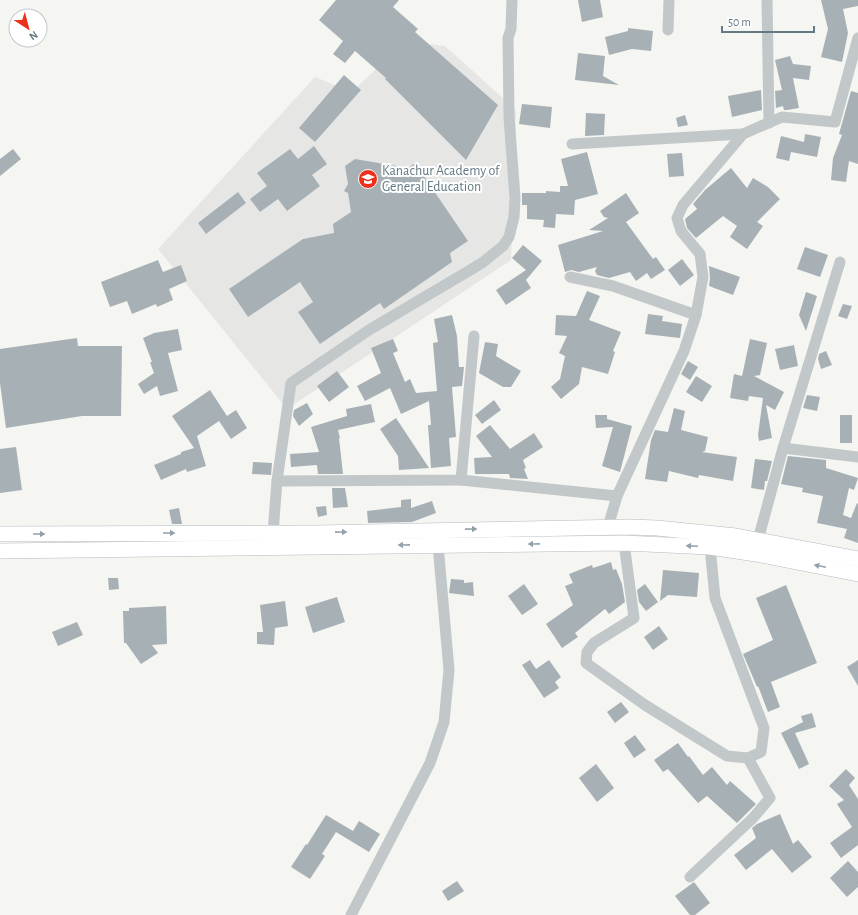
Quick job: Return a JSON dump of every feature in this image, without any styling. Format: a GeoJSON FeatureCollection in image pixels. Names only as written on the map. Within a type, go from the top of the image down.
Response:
{"type":"FeatureCollection","features":[{"type":"Feature","properties":{"kind":"main road"},"geometry":{"type":"LineString","coordinates":[[0,551],[113,549],[564,527],[608,527],[657,528],[694,531],[758,540],[858,559]]}},
{"type":"Feature","properties":{"kind":"main road"},"geometry":{"type":"LineString","coordinates":[[563,544],[564,527]]}},
{"type":"Feature","properties":{"kind":"main road"},"geometry":{"type":"LineString","coordinates":[[113,533],[113,549]]}},
{"type":"Feature","properties":{"kind":"main road"},"geometry":{"type":"LineString","coordinates":[[0,534],[274,533],[315,540],[438,545],[624,543],[710,547],[756,554],[858,574]]}},
{"type":"Feature","properties":{"kind":"street"},"geometry":{"type":"LineString","coordinates":[[274,533],[277,481],[291,383],[369,330],[482,263],[503,246],[508,237],[514,217],[515,198],[509,109],[508,38],[511,29],[512,0]]}},
{"type":"Feature","properties":{"kind":"street"},"geometry":{"type":"LineString","coordinates":[[668,30],[669,0]]}},
{"type":"Feature","properties":{"kind":"street"},"geometry":{"type":"LineString","coordinates":[[767,0],[769,123]]}},
{"type":"Feature","properties":{"kind":"street"},"geometry":{"type":"LineString","coordinates":[[572,144],[743,134],[782,117],[835,122],[858,38]]}},
{"type":"Feature","properties":{"kind":"street"},"geometry":{"type":"LineString","coordinates":[[608,527],[617,496],[684,351],[696,315],[703,278],[700,254],[681,231],[677,218],[683,206],[743,134]]}},
{"type":"Feature","properties":{"kind":"street"},"geometry":{"type":"LineString","coordinates":[[758,540],[783,448],[840,262]]}},
{"type":"Feature","properties":{"kind":"street"},"geometry":{"type":"LineString","coordinates":[[570,277],[613,286],[696,315]]}},
{"type":"Feature","properties":{"kind":"street"},"geometry":{"type":"LineString","coordinates":[[461,480],[474,336]]}},
{"type":"Feature","properties":{"kind":"street"},"geometry":{"type":"LineString","coordinates":[[783,448],[858,457]]}},
{"type":"Feature","properties":{"kind":"street"},"geometry":{"type":"LineString","coordinates":[[277,481],[461,480],[617,496]]}},
{"type":"Feature","properties":{"kind":"street"},"geometry":{"type":"LineString","coordinates":[[624,543],[634,618],[594,643],[587,652],[586,663],[645,706],[727,756],[748,758],[761,752],[764,728],[715,598],[710,547]]}},
{"type":"Feature","properties":{"kind":"street"},"geometry":{"type":"LineString","coordinates":[[351,915],[430,764],[444,722],[449,670],[438,545]]}},
{"type":"Feature","properties":{"kind":"street"},"geometry":{"type":"LineString","coordinates":[[690,877],[753,818],[770,798],[748,758]]}},
{"type":"Feature","properties":{"kind":"shaded area","name":"Kanachur Academy of General Education"},"geometry":{"type":"Polygon","coordinates":[[[405,41],[445,46],[516,110],[511,260],[287,409],[158,249],[315,77],[352,92],[405,41]]]}},
{"type":"Feature","properties":{"kind":"building"},"geometry":{"type":"Polygon","coordinates":[[[336,0],[399,0],[393,7],[418,29],[415,32],[498,105],[466,160],[385,79],[386,78],[355,51],[345,63],[333,54],[343,41],[319,20],[336,0]]]}},
{"type":"Feature","properties":{"kind":"building"},"geometry":{"type":"Polygon","coordinates":[[[578,0],[600,0],[603,17],[582,22],[578,0]]]}},
{"type":"Feature","properties":{"kind":"building"},"geometry":{"type":"Polygon","coordinates":[[[821,0],[858,0],[858,6],[843,9],[848,33],[842,62],[821,57],[828,29],[821,0]]]}},
{"type":"Feature","properties":{"kind":"building"},"geometry":{"type":"Polygon","coordinates":[[[628,28],[653,31],[651,51],[632,49],[609,55],[605,37],[628,31],[628,28]]]}},
{"type":"Feature","properties":{"kind":"building"},"geometry":{"type":"Polygon","coordinates":[[[578,53],[605,56],[603,76],[619,85],[575,80],[578,53]]]}},
{"type":"Feature","properties":{"kind":"building"},"geometry":{"type":"Polygon","coordinates":[[[790,56],[793,64],[811,66],[809,80],[793,78],[799,108],[784,110],[783,106],[776,108],[775,91],[782,90],[775,60],[790,56]]]}},
{"type":"Feature","properties":{"kind":"building"},"geometry":{"type":"Polygon","coordinates":[[[344,75],[361,90],[315,142],[299,128],[344,75]]]}},
{"type":"Feature","properties":{"kind":"building"},"geometry":{"type":"Polygon","coordinates":[[[761,90],[762,110],[732,117],[728,96],[761,90]]]}},
{"type":"Feature","properties":{"kind":"building"},"geometry":{"type":"Polygon","coordinates":[[[851,91],[858,93],[858,164],[849,161],[846,182],[831,180],[833,158],[842,135],[839,134],[851,91]]]}},
{"type":"Feature","properties":{"kind":"building"},"geometry":{"type":"Polygon","coordinates":[[[522,104],[552,107],[550,128],[519,124],[522,104]]]}},
{"type":"Feature","properties":{"kind":"building"},"geometry":{"type":"Polygon","coordinates":[[[586,113],[605,114],[604,135],[585,136],[586,113]]]}},
{"type":"Feature","properties":{"kind":"building"},"geometry":{"type":"Polygon","coordinates":[[[685,115],[688,125],[678,127],[676,118],[685,115]]]}},
{"type":"Feature","properties":{"kind":"building"},"geometry":{"type":"Polygon","coordinates":[[[805,134],[821,137],[817,157],[791,152],[789,161],[776,158],[781,136],[804,142],[805,134]]]}},
{"type":"Feature","properties":{"kind":"building"},"geometry":{"type":"Polygon","coordinates":[[[314,146],[327,164],[312,175],[320,186],[287,211],[278,199],[260,212],[250,199],[267,186],[257,173],[290,149],[298,159],[314,146]]]}},
{"type":"Feature","properties":{"kind":"building"},"geometry":{"type":"Polygon","coordinates":[[[13,149],[21,159],[0,176],[0,159],[13,149]]]}},
{"type":"Feature","properties":{"kind":"building"},"geometry":{"type":"Polygon","coordinates":[[[587,152],[598,194],[575,200],[574,215],[556,214],[555,228],[543,227],[544,220],[527,219],[527,205],[522,205],[522,193],[546,193],[546,191],[560,192],[560,186],[568,186],[561,159],[587,152]]]}},
{"type":"Feature","properties":{"kind":"building"},"geometry":{"type":"Polygon","coordinates":[[[682,153],[684,176],[669,177],[667,154],[682,153]]]}},
{"type":"Feature","properties":{"kind":"building"},"geometry":{"type":"Polygon","coordinates":[[[355,159],[408,168],[415,163],[468,241],[450,253],[452,262],[384,309],[380,303],[320,344],[298,312],[313,302],[300,282],[248,317],[229,289],[303,239],[334,233],[333,224],[351,212],[348,193],[344,191],[348,184],[345,166],[355,159]]]}},
{"type":"Feature","properties":{"kind":"building"},"geometry":{"type":"Polygon","coordinates":[[[731,168],[747,188],[753,178],[768,187],[780,199],[757,222],[763,226],[747,249],[730,237],[737,226],[723,216],[696,238],[687,228],[685,219],[697,209],[693,204],[705,190],[731,168]]]}},
{"type":"Feature","properties":{"kind":"building"},"geometry":{"type":"Polygon","coordinates":[[[238,192],[246,203],[206,234],[198,223],[238,192]]]}},
{"type":"Feature","properties":{"kind":"building"},"geometry":{"type":"Polygon","coordinates":[[[626,193],[639,213],[626,222],[653,259],[656,257],[665,270],[651,279],[647,273],[636,281],[630,272],[609,278],[597,275],[595,271],[597,267],[579,272],[571,270],[565,272],[558,245],[603,231],[589,230],[608,218],[604,217],[600,211],[626,193]]]}},
{"type":"Feature","properties":{"kind":"building"},"geometry":{"type":"Polygon","coordinates":[[[523,245],[542,261],[526,280],[531,288],[506,305],[496,290],[526,270],[512,258],[523,245]]]}},
{"type":"Feature","properties":{"kind":"building"},"geometry":{"type":"Polygon","coordinates":[[[805,247],[828,255],[820,277],[797,269],[805,247]]]}},
{"type":"Feature","properties":{"kind":"building"},"geometry":{"type":"Polygon","coordinates":[[[682,259],[694,275],[680,286],[668,270],[682,259]]]}},
{"type":"Feature","properties":{"kind":"building"},"geometry":{"type":"Polygon","coordinates":[[[158,260],[163,272],[181,265],[187,281],[169,289],[173,300],[157,307],[156,304],[132,314],[127,301],[110,307],[101,282],[158,260]]]}},
{"type":"Feature","properties":{"kind":"building"},"geometry":{"type":"Polygon","coordinates":[[[709,266],[740,277],[733,295],[709,286],[709,266]]]}},
{"type":"Feature","properties":{"kind":"building"},"geometry":{"type":"Polygon","coordinates":[[[587,291],[600,296],[589,320],[621,332],[613,351],[615,352],[608,374],[582,367],[579,384],[561,399],[551,387],[560,379],[565,356],[559,353],[567,336],[555,335],[556,315],[576,316],[587,291]]]}},
{"type":"Feature","properties":{"kind":"building"},"geometry":{"type":"Polygon","coordinates":[[[806,292],[817,296],[806,331],[799,315],[806,292]]]}},
{"type":"Feature","properties":{"kind":"building"},"geometry":{"type":"Polygon","coordinates":[[[843,304],[852,306],[847,319],[838,316],[843,304]]]}},
{"type":"Feature","properties":{"kind":"building"},"geometry":{"type":"Polygon","coordinates":[[[648,314],[663,316],[662,321],[682,324],[680,338],[645,334],[648,314]]]}},
{"type":"Feature","properties":{"kind":"building"},"geometry":{"type":"Polygon","coordinates":[[[452,315],[457,336],[459,367],[464,367],[462,386],[452,387],[456,437],[449,438],[451,466],[431,468],[428,425],[431,425],[429,401],[401,414],[390,388],[365,401],[357,386],[381,373],[371,348],[393,339],[398,351],[393,353],[405,382],[410,379],[416,393],[437,391],[433,343],[438,342],[434,319],[452,315]]]}},
{"type":"Feature","properties":{"kind":"building"},"geometry":{"type":"Polygon","coordinates":[[[178,329],[182,350],[168,353],[178,391],[160,396],[157,386],[144,394],[138,384],[154,373],[150,362],[152,362],[143,338],[154,333],[178,329]]]}},
{"type":"Feature","properties":{"kind":"building"},"geometry":{"type":"Polygon","coordinates":[[[77,338],[78,346],[122,346],[121,416],[82,416],[6,428],[0,383],[0,349],[77,338]]]}},
{"type":"Feature","properties":{"kind":"building"},"geometry":{"type":"Polygon","coordinates":[[[750,339],[767,343],[760,375],[754,376],[784,392],[775,410],[766,405],[772,438],[759,441],[758,435],[763,398],[749,396],[748,401],[730,398],[734,374],[742,376],[750,339]]]}},
{"type":"Feature","properties":{"kind":"building"},"geometry":{"type":"Polygon","coordinates":[[[485,342],[498,344],[496,356],[521,371],[511,387],[503,387],[479,373],[485,342]]]}},
{"type":"Feature","properties":{"kind":"building"},"geometry":{"type":"Polygon","coordinates":[[[794,345],[798,366],[780,370],[775,349],[794,345]]]}},
{"type":"Feature","properties":{"kind":"building"},"geometry":{"type":"Polygon","coordinates":[[[826,351],[832,365],[821,369],[818,359],[819,354],[826,351]]]}},
{"type":"Feature","properties":{"kind":"building"},"geometry":{"type":"Polygon","coordinates":[[[688,361],[698,367],[690,380],[681,374],[688,361]]]}},
{"type":"Feature","properties":{"kind":"building"},"geometry":{"type":"Polygon","coordinates":[[[337,371],[349,387],[329,402],[317,386],[337,371]]]}},
{"type":"Feature","properties":{"kind":"building"},"geometry":{"type":"Polygon","coordinates":[[[696,376],[712,386],[702,402],[686,392],[696,376]]]}},
{"type":"Feature","properties":{"kind":"building"},"geometry":{"type":"Polygon","coordinates":[[[210,390],[227,416],[236,410],[247,428],[231,439],[219,421],[197,436],[206,466],[187,472],[186,469],[161,480],[154,465],[181,454],[181,452],[194,448],[172,416],[210,390]]]}},
{"type":"Feature","properties":{"kind":"building"},"geometry":{"type":"Polygon","coordinates":[[[807,395],[820,397],[817,411],[803,408],[807,395]]]}},
{"type":"Feature","properties":{"kind":"building"},"geometry":{"type":"Polygon","coordinates":[[[494,400],[501,410],[482,424],[475,415],[494,400]]]}},
{"type":"Feature","properties":{"kind":"building"},"geometry":{"type":"Polygon","coordinates":[[[307,403],[313,414],[299,426],[293,416],[294,410],[307,403]]]}},
{"type":"Feature","properties":{"kind":"building"},"geometry":{"type":"Polygon","coordinates":[[[371,404],[375,422],[338,430],[343,474],[318,474],[317,465],[291,467],[290,454],[319,452],[311,427],[347,416],[346,409],[371,404]]]}},
{"type":"Feature","properties":{"kind":"building"},"geometry":{"type":"Polygon","coordinates":[[[674,408],[685,411],[681,430],[708,437],[705,451],[702,452],[737,457],[733,481],[699,475],[698,478],[669,471],[667,482],[645,479],[651,440],[655,430],[668,432],[674,408]]]}},
{"type":"Feature","properties":{"kind":"building"},"geometry":{"type":"Polygon","coordinates":[[[595,415],[607,415],[607,419],[632,426],[620,472],[602,466],[613,427],[596,428],[595,415]]]}},
{"type":"Feature","properties":{"kind":"building"},"geometry":{"type":"Polygon","coordinates":[[[840,415],[852,415],[852,443],[840,443],[840,415]]]}},
{"type":"Feature","properties":{"kind":"building"},"geometry":{"type":"Polygon","coordinates":[[[396,418],[429,468],[399,470],[398,456],[380,429],[396,418]]]}},
{"type":"Feature","properties":{"kind":"building"},"geometry":{"type":"Polygon","coordinates":[[[490,425],[510,449],[534,433],[543,447],[523,460],[526,468],[524,469],[528,479],[510,478],[509,474],[475,474],[474,458],[492,457],[476,436],[490,425]]]}},
{"type":"Feature","properties":{"kind":"building"},"geometry":{"type":"Polygon","coordinates":[[[16,447],[22,490],[0,493],[0,449],[16,447]]]}},
{"type":"Feature","properties":{"kind":"building"},"geometry":{"type":"Polygon","coordinates":[[[788,456],[826,460],[826,468],[858,478],[854,490],[849,488],[843,515],[851,518],[857,503],[858,504],[858,543],[844,538],[847,529],[817,523],[823,496],[802,492],[803,488],[781,484],[788,456]]]}},
{"type":"Feature","properties":{"kind":"building"},"geometry":{"type":"Polygon","coordinates":[[[755,459],[772,461],[767,481],[765,481],[764,490],[751,488],[755,459]]]}},
{"type":"Feature","properties":{"kind":"building"},"geometry":{"type":"Polygon","coordinates":[[[253,462],[272,463],[271,475],[252,474],[253,462]]]}},
{"type":"Feature","properties":{"kind":"building"},"geometry":{"type":"Polygon","coordinates":[[[332,488],[345,488],[348,507],[333,508],[332,488]]]}},
{"type":"Feature","properties":{"kind":"building"},"geometry":{"type":"Polygon","coordinates":[[[411,499],[411,508],[432,501],[436,513],[412,522],[368,523],[367,511],[401,507],[401,500],[411,499]]]}},
{"type":"Feature","properties":{"kind":"building"},"geometry":{"type":"Polygon","coordinates":[[[326,506],[327,515],[318,517],[316,507],[326,506]]]}},
{"type":"Feature","properties":{"kind":"building"},"geometry":{"type":"Polygon","coordinates":[[[179,508],[182,524],[172,524],[169,510],[179,508]]]}},
{"type":"Feature","properties":{"kind":"building"},"geometry":{"type":"Polygon","coordinates":[[[611,562],[613,570],[616,569],[622,584],[625,602],[609,614],[605,609],[575,633],[578,637],[562,648],[546,624],[573,605],[565,586],[573,583],[569,574],[592,565],[593,568],[611,562]]]}},
{"type":"Feature","properties":{"kind":"building"},"geometry":{"type":"Polygon","coordinates":[[[663,570],[699,573],[697,597],[668,595],[660,601],[663,570]]]}},
{"type":"Feature","properties":{"kind":"building"},"geometry":{"type":"Polygon","coordinates":[[[108,578],[118,578],[119,589],[109,590],[108,578]]]}},
{"type":"Feature","properties":{"kind":"building"},"geometry":{"type":"Polygon","coordinates":[[[451,579],[464,580],[464,583],[473,582],[474,596],[449,593],[451,579]]]}},
{"type":"Feature","properties":{"kind":"building"},"geometry":{"type":"Polygon","coordinates":[[[524,584],[538,604],[522,615],[508,596],[524,584]]]}},
{"type":"Feature","properties":{"kind":"building"},"geometry":{"type":"Polygon","coordinates":[[[645,584],[658,602],[646,611],[639,602],[637,590],[645,584]]]}},
{"type":"Feature","properties":{"kind":"building"},"geometry":{"type":"Polygon","coordinates":[[[786,585],[817,663],[771,682],[780,707],[768,712],[743,654],[773,640],[756,598],[786,585]]]}},
{"type":"Feature","properties":{"kind":"building"},"geometry":{"type":"Polygon","coordinates":[[[337,597],[345,622],[313,633],[305,607],[337,597]]]}},
{"type":"Feature","properties":{"kind":"building"},"geometry":{"type":"Polygon","coordinates":[[[285,601],[288,626],[275,628],[274,645],[257,644],[257,632],[263,632],[260,605],[285,601]]]}},
{"type":"Feature","properties":{"kind":"building"},"geometry":{"type":"Polygon","coordinates":[[[166,606],[167,644],[152,645],[158,653],[141,664],[126,643],[124,643],[123,611],[129,611],[129,608],[166,606]]]}},
{"type":"Feature","properties":{"kind":"building"},"geometry":{"type":"Polygon","coordinates":[[[77,622],[83,635],[58,646],[52,632],[77,622]]]}},
{"type":"Feature","properties":{"kind":"building"},"geometry":{"type":"Polygon","coordinates":[[[659,626],[668,639],[653,650],[644,637],[659,626]]]}},
{"type":"Feature","properties":{"kind":"building"},"geometry":{"type":"Polygon","coordinates":[[[530,660],[536,669],[549,660],[561,677],[555,682],[559,688],[544,698],[522,665],[530,660]]]}},
{"type":"Feature","properties":{"kind":"building"},"geometry":{"type":"Polygon","coordinates":[[[858,660],[858,686],[847,667],[858,660]]]}},
{"type":"Feature","properties":{"kind":"building"},"geometry":{"type":"Polygon","coordinates":[[[621,702],[629,712],[615,723],[607,712],[621,702]]]}},
{"type":"Feature","properties":{"kind":"building"},"geometry":{"type":"Polygon","coordinates":[[[812,713],[816,727],[795,733],[809,764],[799,769],[781,733],[803,722],[801,716],[812,713]]]}},
{"type":"Feature","properties":{"kind":"building"},"geometry":{"type":"Polygon","coordinates":[[[635,735],[646,750],[634,758],[624,743],[635,735]]]}},
{"type":"Feature","properties":{"kind":"building"},"geometry":{"type":"Polygon","coordinates":[[[678,743],[703,775],[712,767],[727,785],[730,781],[756,804],[737,823],[707,796],[698,803],[668,769],[663,772],[654,760],[678,743]]]}},
{"type":"Feature","properties":{"kind":"building"},"geometry":{"type":"Polygon","coordinates":[[[596,764],[614,788],[597,802],[579,778],[596,764]]]}},
{"type":"Feature","properties":{"kind":"building"},"geometry":{"type":"Polygon","coordinates":[[[846,769],[855,778],[849,785],[858,799],[858,845],[841,858],[830,843],[852,827],[837,804],[844,800],[829,786],[846,769]]]}},
{"type":"Feature","properties":{"kind":"building"},"geometry":{"type":"Polygon","coordinates":[[[780,814],[793,844],[798,840],[812,857],[792,873],[772,849],[746,870],[734,855],[756,838],[752,828],[757,824],[780,814]]]}},
{"type":"Feature","properties":{"kind":"building"},"geometry":{"type":"Polygon","coordinates":[[[326,815],[353,831],[359,821],[380,834],[369,852],[336,832],[322,854],[325,856],[310,879],[291,867],[326,815]]]}},
{"type":"Feature","properties":{"kind":"building"},"geometry":{"type":"Polygon","coordinates":[[[848,861],[858,872],[858,887],[847,897],[830,878],[848,861]]]}},
{"type":"Feature","properties":{"kind":"building"},"geometry":{"type":"Polygon","coordinates":[[[457,881],[464,891],[448,901],[442,891],[457,881]]]}},
{"type":"Feature","properties":{"kind":"building"},"geometry":{"type":"Polygon","coordinates":[[[694,882],[710,903],[695,915],[690,915],[675,896],[694,882]]]}},
{"type":"Feature","properties":{"kind":"place","name":"Kanachur Academy of General Education"},"geometry":{"type":"Point","coordinates":[368,179]}}]}
